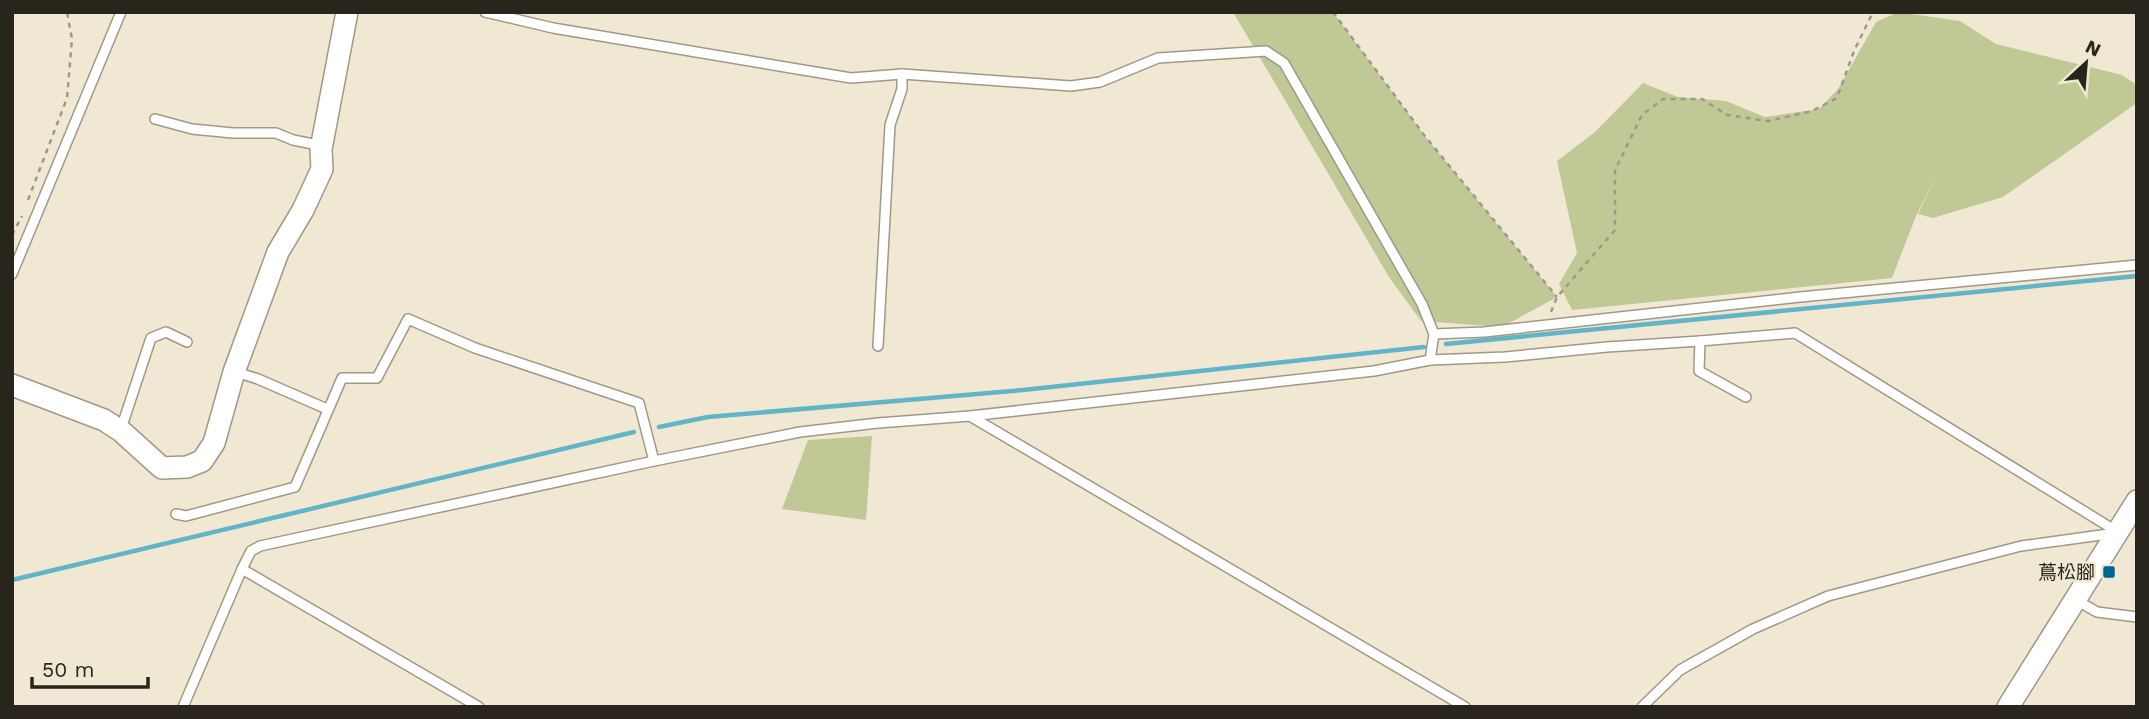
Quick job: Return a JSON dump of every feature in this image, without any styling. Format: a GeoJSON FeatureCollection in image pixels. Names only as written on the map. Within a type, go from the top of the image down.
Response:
{"type":"FeatureCollection","features":[{"type":"Feature","properties":{"kind":"street"},"geometry":{"type":"LineString","coordinates":[[12,385],[104,420],[121,431],[162,468],[187,467],[202,461],[214,443],[234,372],[278,252],[303,210],[322,169],[321,149],[347,12]]}},
{"type":"Feature","properties":{"kind":"street"},"geometry":{"type":"LineString","coordinates":[[2008,707],[2137,501]]}},
{"type":"Feature","properties":{"kind":"lane"},"geometry":{"type":"LineString","coordinates":[[12,274],[121,12]]}},
{"type":"Feature","properties":{"kind":"lane"},"geometry":{"type":"LineString","coordinates":[[485,12],[553,28],[850,78],[902,74],[1071,86],[1100,82],[1158,58],[1266,51],[1284,63],[1408,276],[1434,334],[1430,360]]}},
{"type":"Feature","properties":{"kind":"lane"},"geometry":{"type":"LineString","coordinates":[[878,346],[890,125],[902,89],[902,74]]}},
{"type":"Feature","properties":{"kind":"lane"},"geometry":{"type":"LineString","coordinates":[[155,119],[192,129],[276,133],[321,149]]}},
{"type":"Feature","properties":{"kind":"lane"},"geometry":{"type":"LineString","coordinates":[[1434,334],[1484,332],[1813,295],[2137,265]]}},
{"type":"Feature","properties":{"kind":"lane"},"geometry":{"type":"LineString","coordinates":[[176,514],[186,516],[295,487],[342,378],[377,378],[408,320],[475,348],[639,403],[654,461]]}},
{"type":"Feature","properties":{"kind":"lane"},"geometry":{"type":"LineString","coordinates":[[121,431],[151,338],[166,332],[187,342]]}},
{"type":"Feature","properties":{"kind":"lane"},"geometry":{"type":"LineString","coordinates":[[183,707],[242,569],[251,551],[260,546],[800,432],[1374,371],[1430,360],[1505,357],[1795,333],[2118,532]]}},
{"type":"Feature","properties":{"kind":"lane"},"geometry":{"type":"LineString","coordinates":[[1700,341],[1699,371],[1746,397]]}},
{"type":"Feature","properties":{"kind":"lane"},"geometry":{"type":"LineString","coordinates":[[234,372],[258,379],[327,409]]}},
{"type":"Feature","properties":{"kind":"lane"},"geometry":{"type":"LineString","coordinates":[[970,416],[1465,707]]}},
{"type":"Feature","properties":{"kind":"lane"},"geometry":{"type":"LineString","coordinates":[[1642,707],[1679,670],[1753,629],[1828,596],[2021,546],[2118,532]]}},
{"type":"Feature","properties":{"kind":"lane"},"geometry":{"type":"LineString","coordinates":[[242,569],[479,707]]}},
{"type":"Feature","properties":{"kind":"lane"},"geometry":{"type":"LineString","coordinates":[[2076,600],[2097,612],[2137,617]]}},
{"type":"Feature","properties":{"kind":"path"},"geometry":{"type":"LineString","coordinates":[[28,200],[67,98],[72,39],[68,12]]}},
{"type":"Feature","properties":{"kind":"path"},"geometry":{"type":"LineString","coordinates":[[1333,12],[1423,135],[1557,297]]}},
{"type":"Feature","properties":{"kind":"path"},"geometry":{"type":"LineString","coordinates":[[1546,325],[1557,297],[1615,229],[1615,170],[1642,115],[1663,99],[1702,99],[1727,116],[1768,121],[1812,111],[1837,98],[1872,12]]}},
{"type":"Feature","properties":{"kind":"path"},"geometry":{"type":"LineString","coordinates":[[12,235],[23,213]]}},
{"type":"Feature","properties":{"kind":"green space"},"geometry":{"type":"Polygon","coordinates":[[[1233,12],[1333,12],[1424,135],[1557,297],[1502,327],[1421,321],[1389,277],[1233,12]]]}},
{"type":"Feature","properties":{"kind":"green space"},"geometry":{"type":"Polygon","coordinates":[[[1898,12],[1960,21],[1996,44],[2122,75],[2137,85],[2137,103],[2003,197],[1933,218],[1918,214],[1938,172],[1916,216],[1892,278],[1572,310],[1559,284],[1577,253],[1557,161],[1595,132],[1643,83],[1678,97],[1726,101],[1765,117],[1819,109],[1838,89],[1876,22],[1898,12]]]}},
{"type":"Feature","properties":{"kind":"green space"},"geometry":{"type":"Polygon","coordinates":[[[872,436],[866,520],[782,509],[808,440],[872,436]]]}},
{"type":"Feature","properties":{"kind":"waterway"},"geometry":{"type":"LineString","coordinates":[[1446,344],[2137,276]]}},
{"type":"Feature","properties":{"kind":"waterway"},"geometry":{"type":"LineString","coordinates":[[659,427],[708,417],[1023,390],[1424,347]]}},
{"type":"Feature","properties":{"kind":"waterway"},"geometry":{"type":"LineString","coordinates":[[12,580],[634,432]]}},
{"type":"Feature","properties":{"kind":"place","name":"蔦松腳"},"geometry":{"type":"Point","coordinates":[2109,572]}}]}
